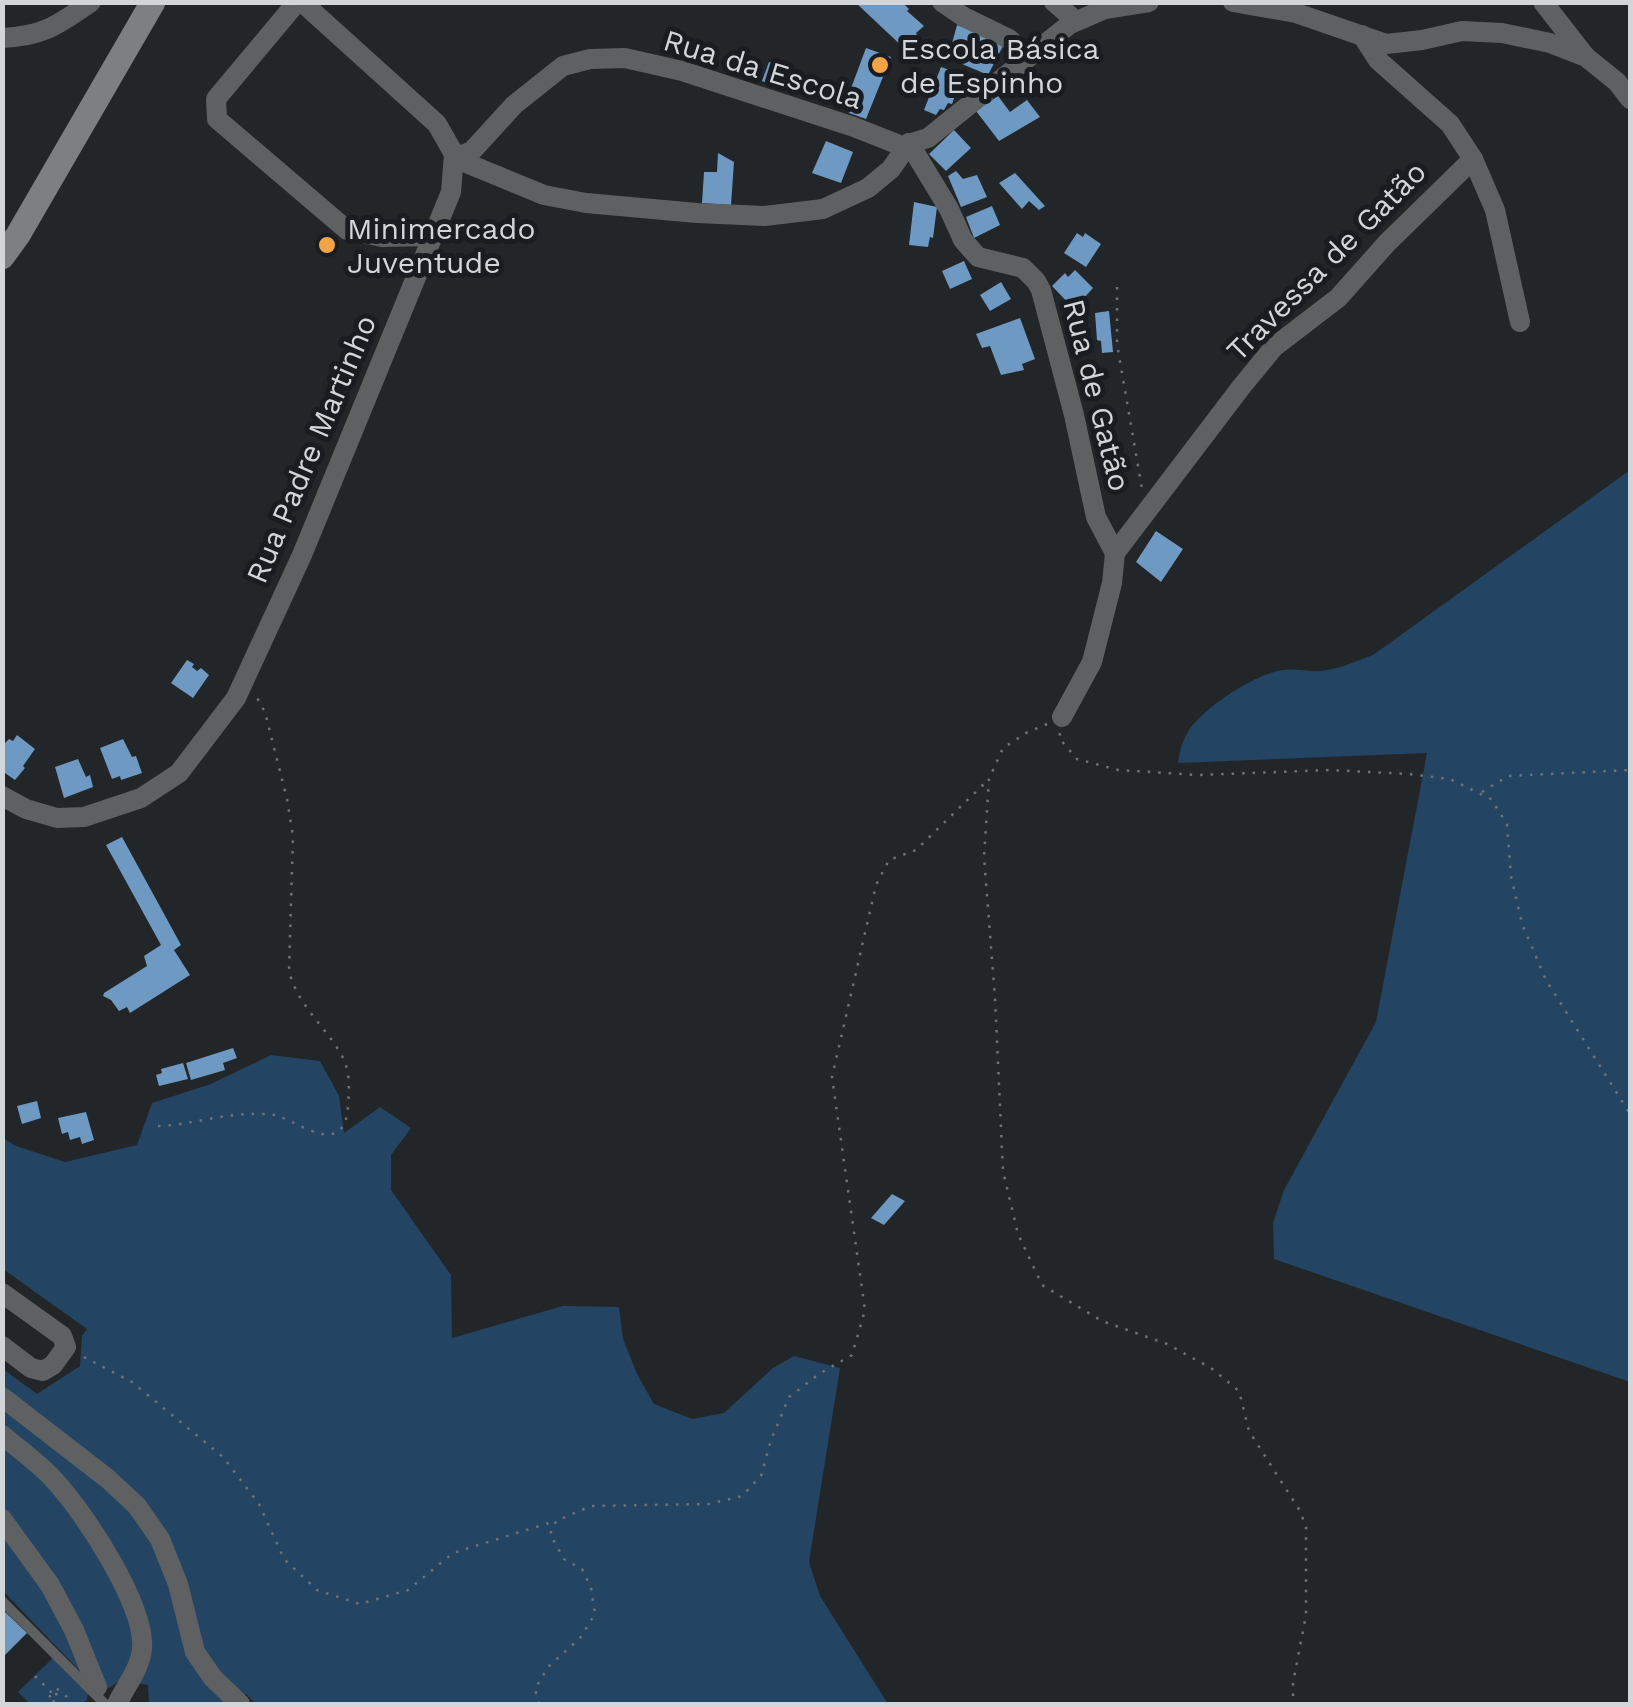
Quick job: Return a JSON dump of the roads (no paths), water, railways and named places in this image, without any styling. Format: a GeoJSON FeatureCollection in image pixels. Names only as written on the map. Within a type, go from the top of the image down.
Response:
{"type":"FeatureCollection","features":[{"type":"Feature","properties":{"kind":"main road"},"geometry":{"type":"LineString","coordinates":[[2,257],[154,2]]}},
{"type":"Feature","properties":{"kind":"street"},"geometry":{"type":"LineString","coordinates":[[2,38],[27,37],[48,30],[91,2]]}},
{"type":"Feature","properties":{"kind":"street"},"geometry":{"type":"LineString","coordinates":[[432,236],[382,238],[347,230],[217,118],[216,100],[300,2],[437,124],[454,158],[544,195],[586,203],[766,216],[823,209],[868,188],[891,169],[909,144],[928,138],[1076,21],[1105,8],[1149,2]]}},
{"type":"Feature","properties":{"kind":"street"},"geometry":{"type":"LineString","coordinates":[[942,2],[1009,38],[1028,57]]}},
{"type":"Feature","properties":{"kind":"street"},"geometry":{"type":"LineString","coordinates":[[1054,2],[1076,21]]}},
{"type":"Feature","properties":{"kind":"street"},"geometry":{"type":"LineString","coordinates":[[1232,2],[1296,12],[1386,44],[1462,31],[1502,33],[1550,42],[1586,57]]}},
{"type":"Feature","properties":{"kind":"street"},"geometry":{"type":"LineString","coordinates":[[1542,2],[1586,57],[1617,82],[1630,99]]}},
{"type":"Feature","properties":{"kind":"street","name":"Travessa de Gatão"},"geometry":{"type":"LineString","coordinates":[[1362,36],[1378,60],[1450,124],[1474,158],[1495,210],[1520,322]]}},
{"type":"Feature","properties":{"kind":"street","name":"Rua da Escola"},"geometry":{"type":"LineString","coordinates":[[454,158],[472,151],[514,106],[563,66],[624,58],[682,71],[902,146],[909,144]]}},
{"type":"Feature","properties":{"kind":"street","name":"Rua de Gatão"},"geometry":{"type":"LineString","coordinates":[[909,144],[936,185],[963,240],[978,257],[1024,268],[1041,290],[1096,516],[1115,554]]}},
{"type":"Feature","properties":{"kind":"street","name":"Rua Padre Martinho"},"geometry":{"type":"LineString","coordinates":[[2,796],[26,809],[57,818],[84,817],[142,798],[179,773],[236,698],[302,555],[452,192],[454,158]]}},
{"type":"Feature","properties":{"kind":"street","name":"Travessa de Gatão"},"geometry":{"type":"LineString","coordinates":[[1115,554],[1274,348],[1338,298],[1386,243],[1474,158]]}},
{"type":"Feature","properties":{"kind":"street"},"geometry":{"type":"LineString","coordinates":[[1062,717],[1092,662],[1112,584],[1115,554]]}},
{"type":"Feature","properties":{"kind":"street"},"geometry":{"type":"LineString","coordinates":[[2,1293],[62,1336],[66,1348],[43,1372],[2,1346]]}},
{"type":"Feature","properties":{"kind":"street"},"geometry":{"type":"LineString","coordinates":[[2,1398],[137,1506],[160,1540],[178,1584],[195,1652],[213,1678],[240,1704]]}},
{"type":"Feature","properties":{"kind":"street"},"geometry":{"type":"LineString","coordinates":[[2,1435],[55,1481],[123,1579],[140,1622],[142,1650],[135,1672],[116,1704]]}},
{"type":"Feature","properties":{"kind":"street"},"geometry":{"type":"LineString","coordinates":[[2,1519],[50,1584],[101,1696]]}},
{"type":"Feature","properties":{"kind":"lane"},"geometry":{"type":"LineString","coordinates":[[2,1600],[101,1696]]}},
{"type":"Feature","properties":{"kind":"place","name":"Escola Básica de Espinho"},"geometry":{"type":"Point","coordinates":[880,65]}},
{"type":"Feature","properties":{"kind":"place","name":"Minimercado Juventude"},"geometry":{"type":"Point","coordinates":[327,245]}}]}
